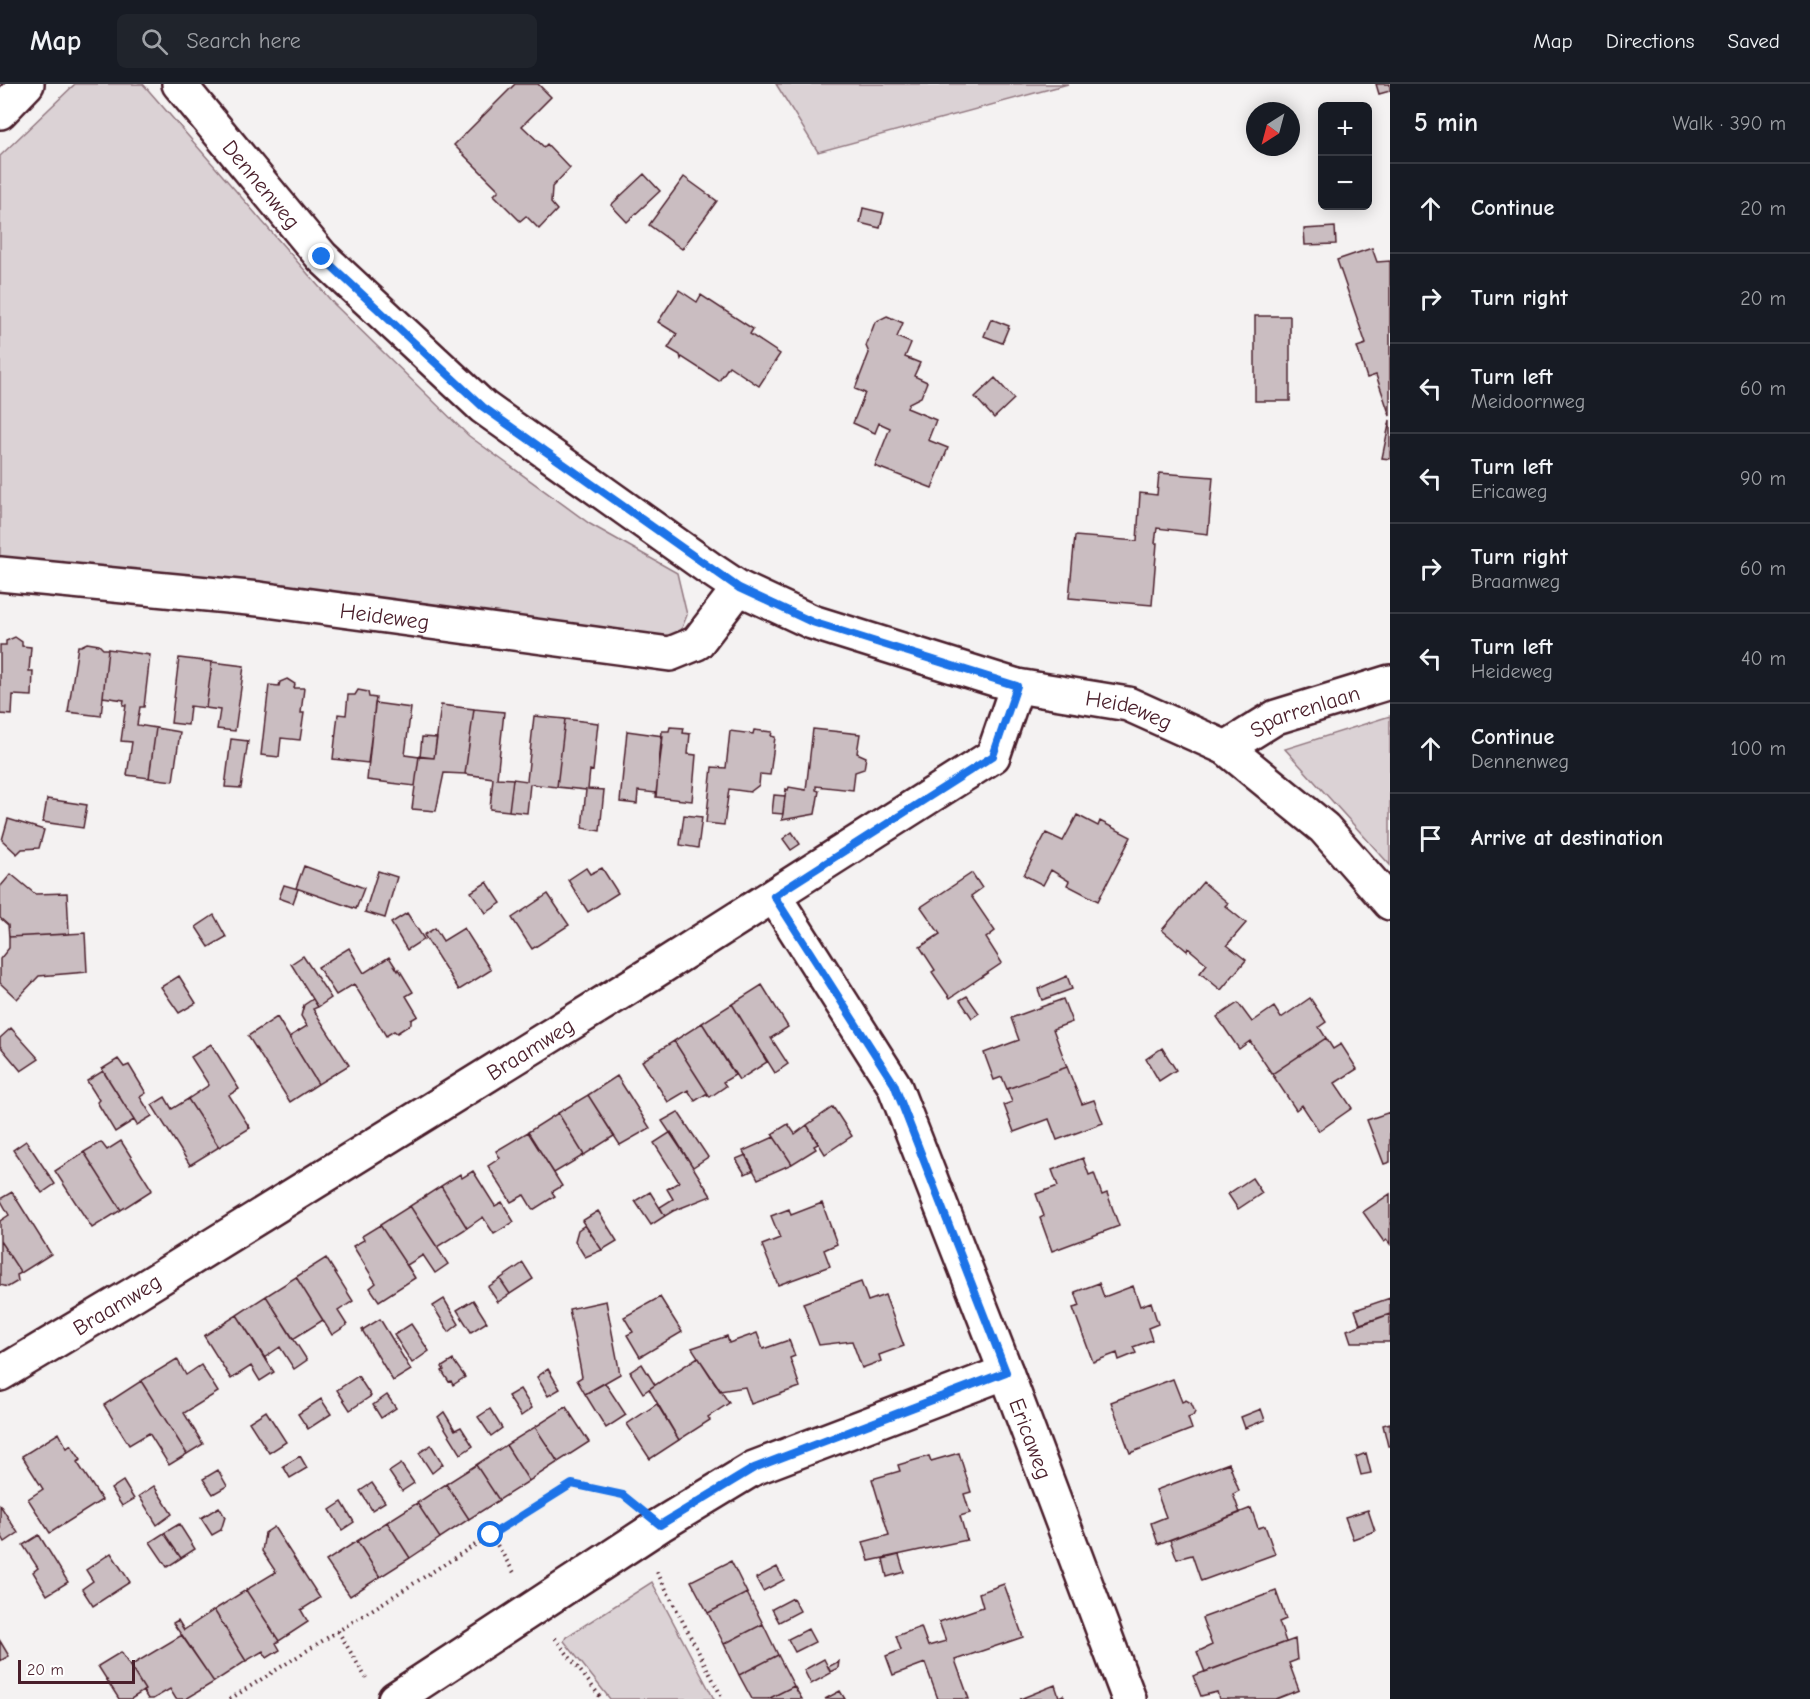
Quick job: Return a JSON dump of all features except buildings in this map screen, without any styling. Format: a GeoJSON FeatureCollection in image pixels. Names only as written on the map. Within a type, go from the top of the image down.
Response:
{"type":"FeatureCollection","features":[{"type":"Feature","properties":{"kind":"street"},"geometry":{"type":"LineString","coordinates":[[0,111],[27,84]]}},
{"type":"Feature","properties":{"kind":"street","name":"Dennenweg"},"geometry":{"type":"LineString","coordinates":[[179,84],[322,257],[483,407],[739,588],[812,622]]}},
{"type":"Feature","properties":{"kind":"street","name":"Heideweg"},"geometry":{"type":"LineString","coordinates":[[0,574],[259,599],[670,654],[697,643],[739,588]]}},
{"type":"Feature","properties":{"kind":"street","name":"Heideweg"},"geometry":{"type":"LineString","coordinates":[[812,622],[1017,686],[1128,704],[1227,748],[1324,828],[1390,903]]}},
{"type":"Feature","properties":{"kind":"street","name":"Sparrenlaan"},"geometry":{"type":"LineString","coordinates":[[1227,748],[1276,717],[1390,682]]}},
{"type":"Feature","properties":{"kind":"street","name":"Braamweg"},"geometry":{"type":"LineString","coordinates":[[0,1374],[134,1294],[774,896],[993,756],[1017,686]]}},
{"type":"Feature","properties":{"kind":"street","name":"Ericaweg"},"geometry":{"type":"LineString","coordinates":[[774,896],[894,1084],[1006,1372],[1129,1699]]}},
{"type":"Feature","properties":{"kind":"street"},"geometry":{"type":"LineString","coordinates":[[395,1699],[650,1531],[754,1468],[1006,1372]]}},
{"type":"Feature","properties":{"kind":"path"},"geometry":{"type":"LineString","coordinates":[[230,1699],[572,1484],[623,1495],[650,1531],[723,1699]]}},
{"type":"Feature","properties":{"kind":"path"},"geometry":{"type":"LineString","coordinates":[[491,1535],[559,1644],[602,1699]]}},
{"type":"Feature","properties":{"kind":"path"},"geometry":{"type":"LineString","coordinates":[[338,1631],[367,1680]]}},
{"type":"Feature","properties":{"kind":"shaded area"},"geometry":{"type":"Polygon","coordinates":[[[75,84],[143,84],[334,304],[469,436],[590,524],[677,573],[687,615],[678,638],[0,561],[0,156],[75,84]]]}},
{"type":"Feature","properties":{"kind":"shaded area"},"geometry":{"type":"Polygon","coordinates":[[[776,84],[1068,84],[818,152],[776,84]]]}},
{"type":"Feature","properties":{"kind":"shaded area"},"geometry":{"type":"Polygon","coordinates":[[[1390,716],[1390,865],[1285,749],[1390,716]]]}},
{"type":"Feature","properties":{"kind":"shaded area"},"geometry":{"type":"Polygon","coordinates":[[[652,1582],[714,1699],[610,1699],[564,1641],[566,1637],[652,1582]]]}},
{"type":"Feature","properties":{"kind":"route"},"geometry":{"type":"LineString","coordinates":[[322,257],[483,407],[739,588],[812,622],[1017,686],[993,756],[774,896],[894,1084],[1006,1372],[754,1468],[660,1525],[623,1495],[572,1484],[491,1535]]}}]}
